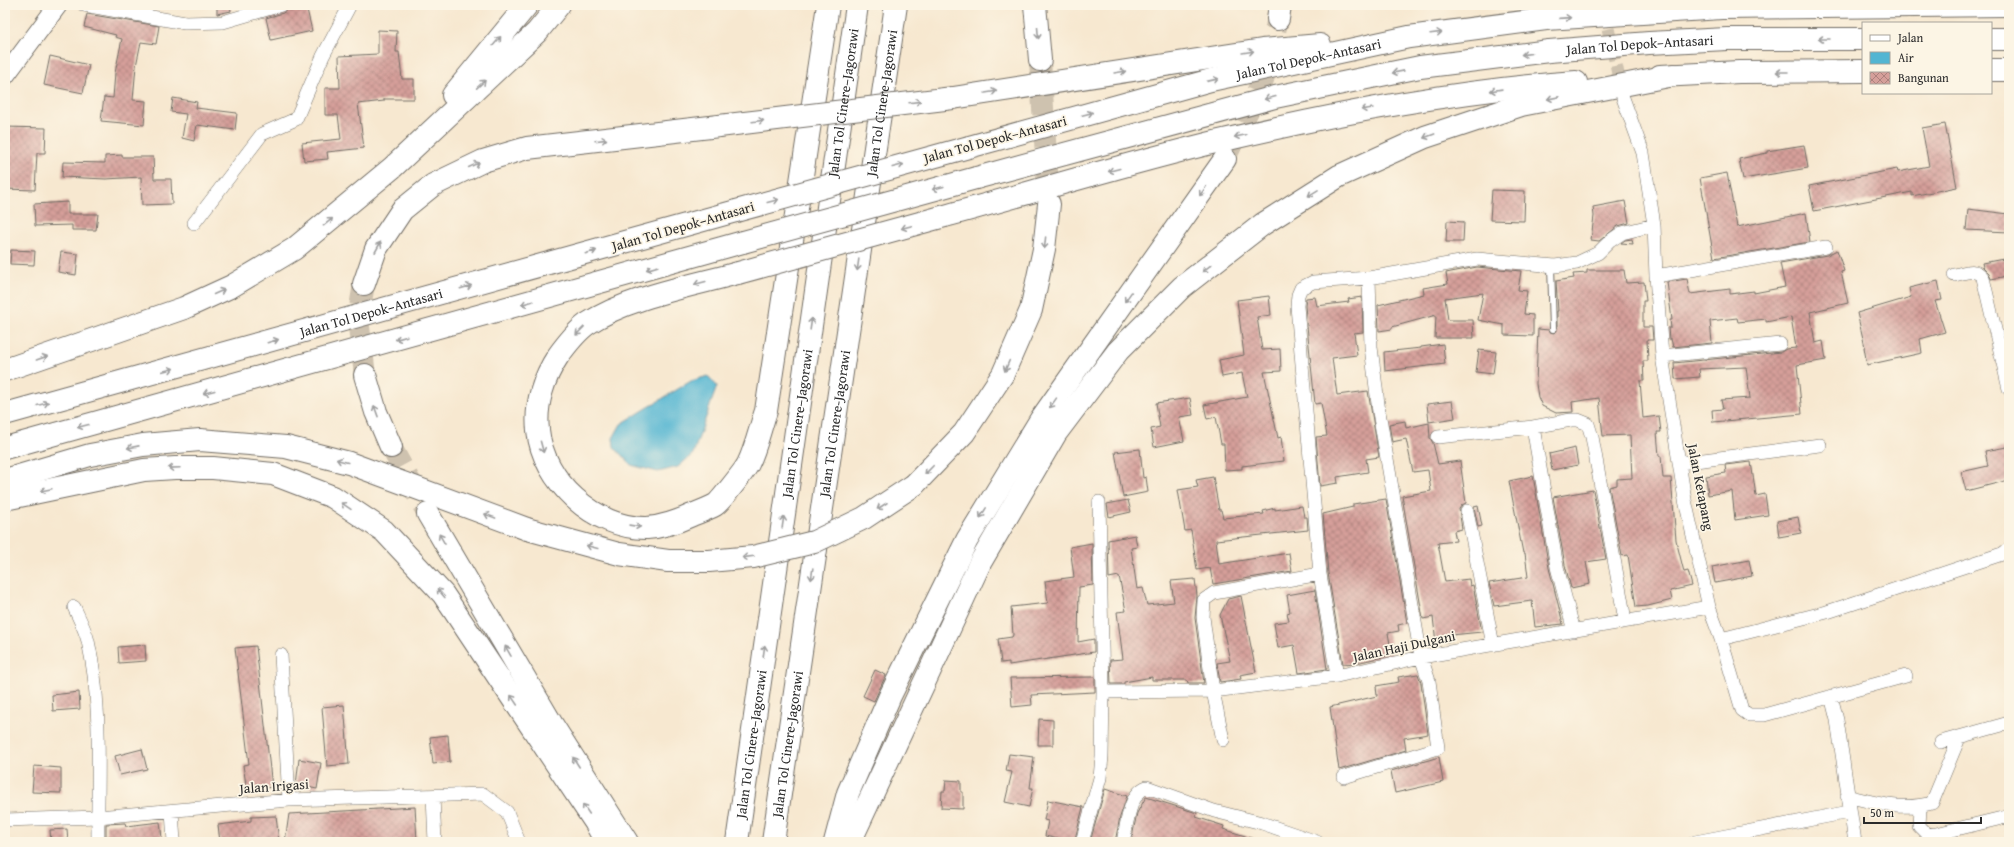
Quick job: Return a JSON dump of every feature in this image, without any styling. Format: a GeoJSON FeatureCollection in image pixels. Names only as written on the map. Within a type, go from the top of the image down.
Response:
{"type":"FeatureCollection","features":[{"type":"Feature","properties":{"kind":"highway"},"geometry":{"type":"LineString","coordinates":[[392,168],[527,5]]}},
{"type":"Feature","properties":{"kind":"highway"},"geometry":{"type":"LineString","coordinates":[[5,370],[184,308],[232,286],[294,249],[392,168],[537,32],[559,5]]}},
{"type":"Feature","properties":{"kind":"highway"},"geometry":{"type":"LineString","coordinates":[[828,5],[766,410],[748,464],[716,504],[679,521],[647,528],[617,523],[589,511],[563,487],[545,458],[538,430],[538,404],[548,371],[565,346],[586,325],[612,310],[645,299],[738,273],[945,216],[1223,140],[1362,110],[1536,85],[1739,72],[1862,71]]}},
{"type":"Feature","properties":{"kind":"highway","name":"Jalan Tol Cinere–Jagorawi"},"geometry":{"type":"LineString","coordinates":[[737,842],[857,5]]}},
{"type":"Feature","properties":{"kind":"highway","name":"Jalan Tol Cinere-Jagorawi"},"geometry":{"type":"LineString","coordinates":[[773,842],[896,5]]}},
{"type":"Feature","properties":{"kind":"highway"},"geometry":{"type":"LineString","coordinates":[[1035,5],[1040,60]]}},
{"type":"Feature","properties":{"kind":"highway","name":"Jalan Tol Depok–Antasari"},"geometry":{"type":"LineString","coordinates":[[5,414],[1211,80],[1409,37],[1546,19],[1722,8],[2009,5]]}},
{"type":"Feature","properties":{"kind":"highway"},"geometry":{"type":"LineString","coordinates":[[364,284],[376,249],[402,210],[433,184],[483,161],[527,148],[953,98],[1262,50],[1409,37]]}},
{"type":"Feature","properties":{"kind":"highway","name":"Jalan Tol Depok–Antasari"},"geometry":{"type":"LineString","coordinates":[[5,448],[246,382],[743,242],[1275,97],[1420,68],[1549,51],[1649,43],[1727,39],[1862,39]]}},
{"type":"Feature","properties":{"kind":"highway"},"geometry":{"type":"LineString","coordinates":[[1992,39],[2009,39]]}},
{"type":"Feature","properties":{"kind":"highway"},"geometry":{"type":"LineString","coordinates":[[1992,70],[2009,70]]}},
{"type":"Feature","properties":{"kind":"highway"},"geometry":{"type":"LineString","coordinates":[[850,842],[980,563],[1052,440],[1118,351],[1182,287],[1263,224],[1340,176],[1425,137],[1521,105],[1674,75]]}},
{"type":"Feature","properties":{"kind":"highway"},"geometry":{"type":"LineString","coordinates":[[835,842],[848,793],[887,703],[967,540],[1041,419],[1225,159]]}},
{"type":"Feature","properties":{"kind":"highway"},"geometry":{"type":"LineString","coordinates":[[5,480],[90,455],[143,445],[200,440],[286,446],[348,463],[527,529],[620,554],[668,561],[709,561],[753,557],[814,542],[864,518],[914,485],[964,433],[1003,374],[1031,310],[1044,249],[1049,204]]}},
{"type":"Feature","properties":{"kind":"highway"},"geometry":{"type":"LineString","coordinates":[[365,375],[376,412],[391,447]]}},
{"type":"Feature","properties":{"kind":"highway"},"geometry":{"type":"LineString","coordinates":[[5,499],[144,470],[213,468],[273,474],[333,497],[384,532],[443,594],[595,822],[606,842]]}},
{"type":"Feature","properties":{"kind":"highway"},"geometry":{"type":"LineString","coordinates":[[428,514],[553,726],[627,842]]}},
{"type":"Feature","properties":{"kind":"street"},"geometry":{"type":"LineString","coordinates":[[5,76],[58,5]]}},
{"type":"Feature","properties":{"kind":"street"},"geometry":{"type":"LineString","coordinates":[[84,5],[185,23],[223,22],[281,5]]}},
{"type":"Feature","properties":{"kind":"street"},"geometry":{"type":"LineString","coordinates":[[194,223],[262,134],[296,119],[324,56],[350,5]]}},
{"type":"Feature","properties":{"kind":"street","name":"Jalan Ketapang"},"geometry":{"type":"LineString","coordinates":[[1623,98],[1643,152],[1654,225],[1662,356],[1685,500],[1709,607],[1721,639],[1738,702],[1745,714],[1757,716],[1764,715],[1906,676]]}},
{"type":"Feature","properties":{"kind":"street"},"geometry":{"type":"LineString","coordinates":[[1337,676],[1320,574],[1298,295],[1301,288],[1313,282],[1369,278],[1477,259],[1551,266],[1577,263],[1591,258],[1617,236],[1654,225]]}},
{"type":"Feature","properties":{"kind":"street"},"geometry":{"type":"LineString","coordinates":[[1656,276],[1826,247]]}},
{"type":"Feature","properties":{"kind":"street"},"geometry":{"type":"LineString","coordinates":[[1954,275],[1974,271],[1980,272],[1984,278],[2009,389]]}},
{"type":"Feature","properties":{"kind":"street"},"geometry":{"type":"LineString","coordinates":[[1344,777],[1438,748],[1429,681],[1422,657],[1379,412],[1371,347],[1369,278]]}},
{"type":"Feature","properties":{"kind":"street"},"geometry":{"type":"LineString","coordinates":[[1662,356],[1780,344]]}},
{"type":"Feature","properties":{"kind":"street"},"geometry":{"type":"LineString","coordinates":[[1438,438],[1571,420],[1578,420],[1588,424],[1592,437],[1625,620]]}},
{"type":"Feature","properties":{"kind":"street"},"geometry":{"type":"LineString","coordinates":[[1533,426],[1557,566],[1574,631]]}},
{"type":"Feature","properties":{"kind":"street"},"geometry":{"type":"LineString","coordinates":[[1680,463],[1820,445]]}},
{"type":"Feature","properties":{"kind":"street"},"geometry":{"type":"LineString","coordinates":[[1082,842],[1100,778],[1103,692],[1099,502]]}},
{"type":"Feature","properties":{"kind":"street"},"geometry":{"type":"LineString","coordinates":[[1467,512],[1493,645]]}},
{"type":"Feature","properties":{"kind":"street"},"geometry":{"type":"LineString","coordinates":[[1721,639],[1827,612],[2002,554],[2009,549]]}},
{"type":"Feature","properties":{"kind":"street"},"geometry":{"type":"LineString","coordinates":[[1223,740],[1213,691],[1203,611],[1204,600],[1214,593],[1320,574]]}},
{"type":"Feature","properties":{"kind":"street"},"geometry":{"type":"LineString","coordinates":[[74,607],[87,639],[93,670],[97,729],[98,842]]}},
{"type":"Feature","properties":{"kind":"street","name":"Jalan Haji Dulgani"},"geometry":{"type":"LineString","coordinates":[[1103,692],[1213,691],[1337,676],[1422,657],[1574,631],[1625,620],[1709,607]]}},
{"type":"Feature","properties":{"kind":"street"},"geometry":{"type":"LineString","coordinates":[[281,655],[289,800]]}},
{"type":"Feature","properties":{"kind":"street"},"geometry":{"type":"LineString","coordinates":[[1831,696],[1837,720],[1849,812],[1855,842]]}},
{"type":"Feature","properties":{"kind":"street"},"geometry":{"type":"LineString","coordinates":[[1941,742],[2009,724]]}},
{"type":"Feature","properties":{"kind":"street"},"geometry":{"type":"LineString","coordinates":[[1847,796],[1884,806],[1920,807],[1932,803],[1958,738]]}},
{"type":"Feature","properties":{"kind":"street"},"geometry":{"type":"LineString","coordinates":[[1123,842],[1134,799],[1140,789],[1147,787],[1214,811],[1262,822],[1294,838],[1317,842]]}},
{"type":"Feature","properties":{"kind":"street","name":"Jalan Irigasi"},"geometry":{"type":"LineString","coordinates":[[5,820],[98,817],[289,800],[483,794],[507,812],[519,842]]}},
{"type":"Feature","properties":{"kind":"street"},"geometry":{"type":"LineString","coordinates":[[433,796],[435,842]]}},
{"type":"Feature","properties":{"kind":"street"},"geometry":{"type":"LineString","coordinates":[[1920,807],[1919,826],[1926,833],[1932,835],[2006,817],[2009,819]]}},
{"type":"Feature","properties":{"kind":"street"},"geometry":{"type":"LineString","coordinates":[[172,811],[174,842]]}},
{"type":"Feature","properties":{"kind":"street"},"geometry":{"type":"LineString","coordinates":[[1695,842],[1849,812]]}},
{"type":"Feature","properties":{"kind":"lane"},"geometry":{"type":"LineString","coordinates":[[1551,266],[1552,329]]}},
{"type":"Feature","properties":{"kind":"water"},"geometry":{"type":"Polygon","coordinates":[[[708,376],[717,386],[693,454],[678,467],[658,472],[631,465],[614,447],[613,438],[621,424],[691,381],[708,376]]]}},
{"type":"Feature","properties":{"kind":"building"},"geometry":{"type":"Polygon","coordinates":[[[217,5],[230,5],[231,11],[217,14],[217,5]]]}},
{"type":"Feature","properties":{"kind":"building"},"geometry":{"type":"Polygon","coordinates":[[[306,5],[312,31],[271,40],[266,18],[283,13],[288,9],[306,5]]]}},
{"type":"Feature","properties":{"kind":"building"},"geometry":{"type":"Polygon","coordinates":[[[87,14],[159,26],[156,44],[141,42],[136,66],[133,100],[146,101],[144,125],[101,121],[104,97],[113,98],[115,73],[122,39],[115,37],[116,35],[84,27],[87,14]]]}},
{"type":"Feature","properties":{"kind":"building"},"geometry":{"type":"Polygon","coordinates":[[[378,30],[397,31],[396,52],[399,52],[402,79],[414,79],[414,99],[384,99],[384,101],[358,104],[364,148],[327,152],[328,159],[304,161],[302,143],[341,139],[338,115],[325,115],[325,88],[340,88],[339,56],[378,54],[378,30]]]}},
{"type":"Feature","properties":{"kind":"building"},"geometry":{"type":"Polygon","coordinates":[[[50,56],[89,65],[83,93],[44,85],[50,56]]]}},
{"type":"Feature","properties":{"kind":"building"},"geometry":{"type":"Polygon","coordinates":[[[173,98],[197,102],[196,108],[237,113],[235,130],[197,125],[194,141],[182,138],[186,114],[171,112],[173,98]]]}},
{"type":"Feature","properties":{"kind":"building"},"geometry":{"type":"Polygon","coordinates":[[[1945,124],[1957,187],[1912,196],[1912,192],[1814,211],[1809,186],[1897,169],[1898,172],[1929,166],[1922,128],[1945,124]]]}},
{"type":"Feature","properties":{"kind":"building"},"geometry":{"type":"Polygon","coordinates":[[[5,127],[46,128],[45,153],[37,153],[35,190],[5,189],[5,127]]]}},
{"type":"Feature","properties":{"kind":"building"},"geometry":{"type":"Polygon","coordinates":[[[1804,145],[1808,168],[1743,179],[1739,159],[1767,153],[1767,151],[1804,145]]]}},
{"type":"Feature","properties":{"kind":"building"},"geometry":{"type":"Polygon","coordinates":[[[122,155],[122,157],[153,157],[154,179],[171,179],[172,204],[142,205],[141,177],[106,179],[62,177],[63,162],[105,163],[105,156],[122,155]]]}},
{"type":"Feature","properties":{"kind":"building"},"geometry":{"type":"Polygon","coordinates":[[[1727,173],[1737,227],[1806,213],[1810,242],[1714,258],[1700,178],[1727,173]]]}},
{"type":"Feature","properties":{"kind":"building"},"geometry":{"type":"Polygon","coordinates":[[[1492,190],[1525,191],[1524,221],[1490,220],[1492,190]]]}},
{"type":"Feature","properties":{"kind":"building"},"geometry":{"type":"Polygon","coordinates":[[[1625,201],[1629,223],[1618,226],[1599,241],[1591,240],[1594,216],[1593,207],[1625,201]]]}},
{"type":"Feature","properties":{"kind":"building"},"geometry":{"type":"Polygon","coordinates":[[[68,202],[68,214],[98,214],[96,230],[72,230],[72,225],[35,226],[34,204],[68,202]]]}},
{"type":"Feature","properties":{"kind":"building"},"geometry":{"type":"Polygon","coordinates":[[[1968,209],[2009,214],[2009,232],[1966,230],[1968,209]]]}},
{"type":"Feature","properties":{"kind":"building"},"geometry":{"type":"Polygon","coordinates":[[[1447,221],[1464,222],[1463,242],[1446,242],[1447,221]]]}},
{"type":"Feature","properties":{"kind":"building"},"geometry":{"type":"Polygon","coordinates":[[[1632,239],[1633,244],[1621,243],[1625,240],[1632,239]]]}},
{"type":"Feature","properties":{"kind":"building"},"geometry":{"type":"Polygon","coordinates":[[[11,250],[35,251],[34,265],[10,264],[11,250]]]}},
{"type":"Feature","properties":{"kind":"building"},"geometry":{"type":"Polygon","coordinates":[[[1837,250],[1844,271],[1841,272],[1848,303],[1810,312],[1815,343],[1823,341],[1826,360],[1797,365],[1802,414],[1713,422],[1712,410],[1723,409],[1721,400],[1750,398],[1746,367],[1699,369],[1700,377],[1675,379],[1674,363],[1781,352],[1786,349],[1796,348],[1791,317],[1766,322],[1766,319],[1738,322],[1737,318],[1710,321],[1712,343],[1673,347],[1671,339],[1669,339],[1668,328],[1671,328],[1670,320],[1672,320],[1667,282],[1687,279],[1690,294],[1730,289],[1730,294],[1754,291],[1754,293],[1785,287],[1780,263],[1827,255],[1837,250]]]}},
{"type":"Feature","properties":{"kind":"building"},"geometry":{"type":"Polygon","coordinates":[[[61,252],[78,254],[76,275],[58,272],[61,252]]]}},
{"type":"Feature","properties":{"kind":"building"},"geometry":{"type":"Polygon","coordinates":[[[2009,258],[2009,274],[1991,279],[1982,263],[2009,258]]]}},
{"type":"Feature","properties":{"kind":"building"},"geometry":{"type":"Polygon","coordinates":[[[1477,267],[1521,271],[1518,290],[1527,291],[1524,314],[1533,315],[1533,336],[1504,335],[1504,325],[1478,320],[1483,293],[1445,298],[1448,320],[1473,320],[1474,338],[1435,338],[1436,315],[1392,327],[1392,329],[1379,331],[1378,305],[1424,294],[1423,288],[1448,284],[1446,273],[1477,267]]]}},
{"type":"Feature","properties":{"kind":"building"},"geometry":{"type":"Polygon","coordinates":[[[1587,270],[1624,270],[1626,283],[1644,282],[1646,301],[1643,301],[1643,327],[1652,327],[1653,340],[1647,340],[1648,361],[1643,361],[1644,381],[1640,381],[1643,418],[1659,416],[1661,432],[1657,432],[1663,478],[1671,478],[1676,540],[1684,572],[1688,571],[1692,586],[1670,591],[1672,600],[1648,606],[1636,607],[1628,555],[1622,556],[1609,487],[1617,485],[1617,479],[1632,478],[1630,435],[1603,436],[1599,398],[1572,402],[1573,412],[1556,413],[1542,406],[1538,397],[1536,384],[1538,329],[1549,330],[1553,333],[1557,331],[1558,311],[1556,281],[1574,278],[1573,274],[1587,273],[1587,270]]]}},
{"type":"Feature","properties":{"kind":"building"},"geometry":{"type":"Polygon","coordinates":[[[1938,281],[1942,300],[1935,301],[1945,332],[1920,339],[1922,353],[1867,365],[1865,347],[1857,313],[1911,297],[1909,288],[1938,281]]]}},
{"type":"Feature","properties":{"kind":"building"},"geometry":{"type":"Polygon","coordinates":[[[1269,296],[1271,315],[1257,317],[1262,350],[1280,349],[1281,371],[1264,372],[1278,438],[1281,437],[1284,461],[1242,466],[1242,469],[1225,470],[1224,444],[1221,444],[1216,417],[1207,419],[1204,405],[1247,397],[1242,373],[1222,377],[1219,360],[1244,355],[1237,300],[1269,296]]]}},
{"type":"Feature","properties":{"kind":"building"},"geometry":{"type":"Polygon","coordinates":[[[1315,297],[1317,306],[1349,302],[1348,299],[1362,297],[1363,332],[1354,333],[1357,355],[1332,358],[1337,395],[1368,391],[1379,457],[1366,459],[1368,472],[1337,477],[1338,483],[1320,486],[1316,437],[1327,436],[1321,403],[1315,404],[1305,306],[1306,298],[1315,297]]]}},
{"type":"Feature","properties":{"kind":"building"},"geometry":{"type":"Polygon","coordinates":[[[1443,344],[1445,364],[1385,371],[1384,352],[1443,344]]]}},
{"type":"Feature","properties":{"kind":"building"},"geometry":{"type":"Polygon","coordinates":[[[1479,350],[1496,352],[1493,374],[1476,372],[1479,350]]]}},
{"type":"Feature","properties":{"kind":"building"},"geometry":{"type":"Polygon","coordinates":[[[1190,398],[1193,415],[1179,417],[1184,441],[1154,447],[1151,429],[1160,427],[1156,403],[1190,398]]]}},
{"type":"Feature","properties":{"kind":"building"},"geometry":{"type":"Polygon","coordinates":[[[1452,401],[1455,418],[1429,422],[1427,404],[1452,401]]]}},
{"type":"Feature","properties":{"kind":"building"},"geometry":{"type":"Polygon","coordinates":[[[1405,421],[1406,428],[1429,423],[1430,438],[1433,443],[1438,464],[1460,461],[1466,503],[1459,509],[1462,529],[1454,531],[1456,541],[1438,543],[1445,582],[1469,579],[1470,586],[1473,585],[1482,632],[1451,635],[1452,641],[1436,643],[1433,617],[1423,619],[1402,496],[1431,491],[1428,470],[1413,472],[1406,439],[1392,442],[1389,424],[1405,421]]]}},
{"type":"Feature","properties":{"kind":"building"},"geometry":{"type":"Polygon","coordinates":[[[2007,447],[2009,456],[2009,480],[1966,491],[1961,472],[1988,466],[1985,451],[2007,447]]]}},
{"type":"Feature","properties":{"kind":"building"},"geometry":{"type":"Polygon","coordinates":[[[1575,448],[1578,465],[1552,470],[1549,454],[1575,448]]]}},
{"type":"Feature","properties":{"kind":"building"},"geometry":{"type":"Polygon","coordinates":[[[1140,449],[1143,478],[1146,477],[1148,492],[1123,497],[1115,452],[1140,449]]]}},
{"type":"Feature","properties":{"kind":"building"},"geometry":{"type":"Polygon","coordinates":[[[1751,462],[1756,496],[1765,494],[1768,515],[1735,520],[1732,491],[1708,495],[1706,476],[1726,473],[1725,465],[1751,462]]]}},
{"type":"Feature","properties":{"kind":"building"},"geometry":{"type":"Polygon","coordinates":[[[1533,476],[1549,568],[1563,624],[1535,627],[1532,601],[1494,606],[1489,583],[1528,577],[1525,553],[1523,553],[1509,481],[1533,476]]]}},
{"type":"Feature","properties":{"kind":"building"},"geometry":{"type":"Polygon","coordinates":[[[1213,477],[1219,510],[1221,510],[1223,518],[1264,514],[1263,511],[1275,508],[1275,510],[1302,506],[1304,517],[1307,517],[1308,530],[1216,540],[1219,564],[1289,553],[1292,571],[1213,584],[1210,568],[1197,570],[1191,530],[1185,531],[1178,490],[1198,487],[1196,480],[1213,477]]]}},
{"type":"Feature","properties":{"kind":"building"},"geometry":{"type":"Polygon","coordinates":[[[1593,490],[1606,559],[1586,562],[1590,584],[1571,588],[1565,565],[1553,497],[1593,490]]]}},
{"type":"Feature","properties":{"kind":"building"},"geometry":{"type":"Polygon","coordinates":[[[1386,499],[1407,623],[1398,625],[1399,631],[1388,633],[1392,655],[1356,663],[1343,664],[1328,573],[1323,514],[1353,507],[1353,504],[1386,499]]]}},
{"type":"Feature","properties":{"kind":"building"},"geometry":{"type":"Polygon","coordinates":[[[1128,500],[1131,512],[1109,517],[1107,504],[1128,500]]]}},
{"type":"Feature","properties":{"kind":"building"},"geometry":{"type":"Polygon","coordinates":[[[1478,506],[1482,526],[1478,527],[1474,507],[1478,506]]]}},
{"type":"Feature","properties":{"kind":"building"},"geometry":{"type":"Polygon","coordinates":[[[1798,517],[1801,533],[1779,537],[1777,521],[1798,517]]]}},
{"type":"Feature","properties":{"kind":"building"},"geometry":{"type":"Polygon","coordinates":[[[1135,535],[1137,547],[1131,548],[1137,589],[1143,588],[1147,605],[1174,602],[1171,581],[1195,579],[1197,596],[1195,618],[1204,683],[1188,683],[1187,680],[1152,680],[1152,677],[1124,682],[1124,684],[1111,684],[1110,660],[1123,659],[1117,612],[1126,611],[1119,576],[1109,578],[1108,540],[1135,535]]]}},
{"type":"Feature","properties":{"kind":"building"},"geometry":{"type":"Polygon","coordinates":[[[1092,543],[1093,585],[1079,587],[1078,642],[1094,639],[1094,652],[1009,665],[1009,662],[1001,663],[998,639],[1012,637],[1013,635],[1011,607],[1048,603],[1045,581],[1074,577],[1070,547],[1092,543]]]}},
{"type":"Feature","properties":{"kind":"building"},"geometry":{"type":"Polygon","coordinates":[[[1749,560],[1752,576],[1715,583],[1712,567],[1749,560]]]}},
{"type":"Feature","properties":{"kind":"building"},"geometry":{"type":"Polygon","coordinates":[[[1315,590],[1327,669],[1299,673],[1294,645],[1278,648],[1274,623],[1289,621],[1287,613],[1290,612],[1287,595],[1315,590]]]}},
{"type":"Feature","properties":{"kind":"building"},"geometry":{"type":"Polygon","coordinates":[[[1241,596],[1256,672],[1240,675],[1241,679],[1220,682],[1217,663],[1230,661],[1220,615],[1228,599],[1241,596]]]}},
{"type":"Feature","properties":{"kind":"building"},"geometry":{"type":"Polygon","coordinates":[[[145,645],[146,661],[119,663],[118,647],[145,645]]]}},
{"type":"Feature","properties":{"kind":"building"},"geometry":{"type":"Polygon","coordinates":[[[256,646],[272,787],[247,791],[243,765],[249,764],[235,648],[256,646]]]}},
{"type":"Feature","properties":{"kind":"building"},"geometry":{"type":"Polygon","coordinates":[[[875,670],[886,675],[874,701],[863,696],[875,670]]]}},
{"type":"Feature","properties":{"kind":"building"},"geometry":{"type":"Polygon","coordinates":[[[1418,674],[1421,683],[1428,734],[1404,738],[1406,750],[1339,770],[1330,707],[1377,696],[1376,686],[1399,682],[1398,677],[1418,674]]]}},
{"type":"Feature","properties":{"kind":"building"},"geometry":{"type":"Polygon","coordinates":[[[1095,677],[1095,692],[1031,695],[1032,705],[1012,707],[1010,678],[1095,677]]]}},
{"type":"Feature","properties":{"kind":"building"},"geometry":{"type":"Polygon","coordinates":[[[79,692],[80,709],[53,711],[52,695],[79,692]]]}},
{"type":"Feature","properties":{"kind":"building"},"geometry":{"type":"Polygon","coordinates":[[[344,705],[349,764],[327,766],[322,707],[344,705]]]}},
{"type":"Feature","properties":{"kind":"building"},"geometry":{"type":"Polygon","coordinates":[[[1039,719],[1053,720],[1053,745],[1038,745],[1039,719]]]}},
{"type":"Feature","properties":{"kind":"building"},"geometry":{"type":"Polygon","coordinates":[[[448,735],[450,762],[433,764],[430,737],[448,735]]]}},
{"type":"Feature","properties":{"kind":"building"},"geometry":{"type":"Polygon","coordinates":[[[142,749],[147,769],[120,775],[115,756],[142,749]]]}},
{"type":"Feature","properties":{"kind":"building"},"geometry":{"type":"Polygon","coordinates":[[[1009,754],[1034,757],[1030,788],[1033,788],[1029,807],[1005,802],[1012,772],[1006,771],[1009,754]]]}},
{"type":"Feature","properties":{"kind":"building"},"geometry":{"type":"Polygon","coordinates":[[[1439,757],[1443,782],[1395,793],[1391,771],[1439,757]]]}},
{"type":"Feature","properties":{"kind":"building"},"geometry":{"type":"Polygon","coordinates":[[[299,759],[321,763],[317,789],[296,785],[299,759]]]}},
{"type":"Feature","properties":{"kind":"building"},"geometry":{"type":"Polygon","coordinates":[[[34,766],[61,768],[61,793],[32,792],[34,766]]]}},
{"type":"Feature","properties":{"kind":"building"},"geometry":{"type":"Polygon","coordinates":[[[946,780],[961,781],[961,792],[963,792],[963,809],[941,808],[942,791],[945,791],[946,780]]]}},
{"type":"Feature","properties":{"kind":"building"},"geometry":{"type":"Polygon","coordinates":[[[1105,789],[1127,796],[1120,817],[1115,842],[1090,842],[1105,789]]]}},
{"type":"Feature","properties":{"kind":"building"},"geometry":{"type":"Polygon","coordinates":[[[1146,797],[1197,813],[1196,817],[1224,826],[1223,829],[1255,839],[1255,842],[1131,842],[1137,813],[1146,797]]]}},
{"type":"Feature","properties":{"kind":"building"},"geometry":{"type":"Polygon","coordinates":[[[1048,800],[1083,807],[1075,839],[1072,838],[1071,842],[1045,836],[1048,821],[1044,820],[1048,800]]]}},
{"type":"Feature","properties":{"kind":"building"},"geometry":{"type":"Polygon","coordinates":[[[415,807],[417,841],[285,842],[289,814],[415,807]]]}},
{"type":"Feature","properties":{"kind":"building"},"geometry":{"type":"Polygon","coordinates":[[[276,816],[279,842],[220,842],[218,825],[251,821],[251,817],[276,816]]]}},
{"type":"Feature","properties":{"kind":"building"},"geometry":{"type":"Polygon","coordinates":[[[160,822],[162,838],[130,842],[106,842],[106,824],[125,823],[126,826],[160,822]]]}},
{"type":"Feature","properties":{"kind":"building"},"geometry":{"type":"Polygon","coordinates":[[[67,829],[68,842],[51,842],[50,830],[67,829]]]}},
{"type":"Feature","properties":{"kind":"tunnel"},"geometry":{"type":"LineString","coordinates":[[1604,10],[1622,92]]}},
{"type":"Feature","properties":{"kind":"tunnel"},"geometry":{"type":"LineString","coordinates":[[1228,152],[1263,80],[1278,19]]}},
{"type":"Feature","properties":{"kind":"tunnel"},"geometry":{"type":"LineString","coordinates":[[1040,60],[1049,204]]}},
{"type":"Feature","properties":{"kind":"tunnel"},"geometry":{"type":"LineString","coordinates":[[364,284],[358,319],[365,375]]}},
{"type":"Feature","properties":{"kind":"tunnel"},"geometry":{"type":"LineString","coordinates":[[391,447],[428,514]]}}]}
